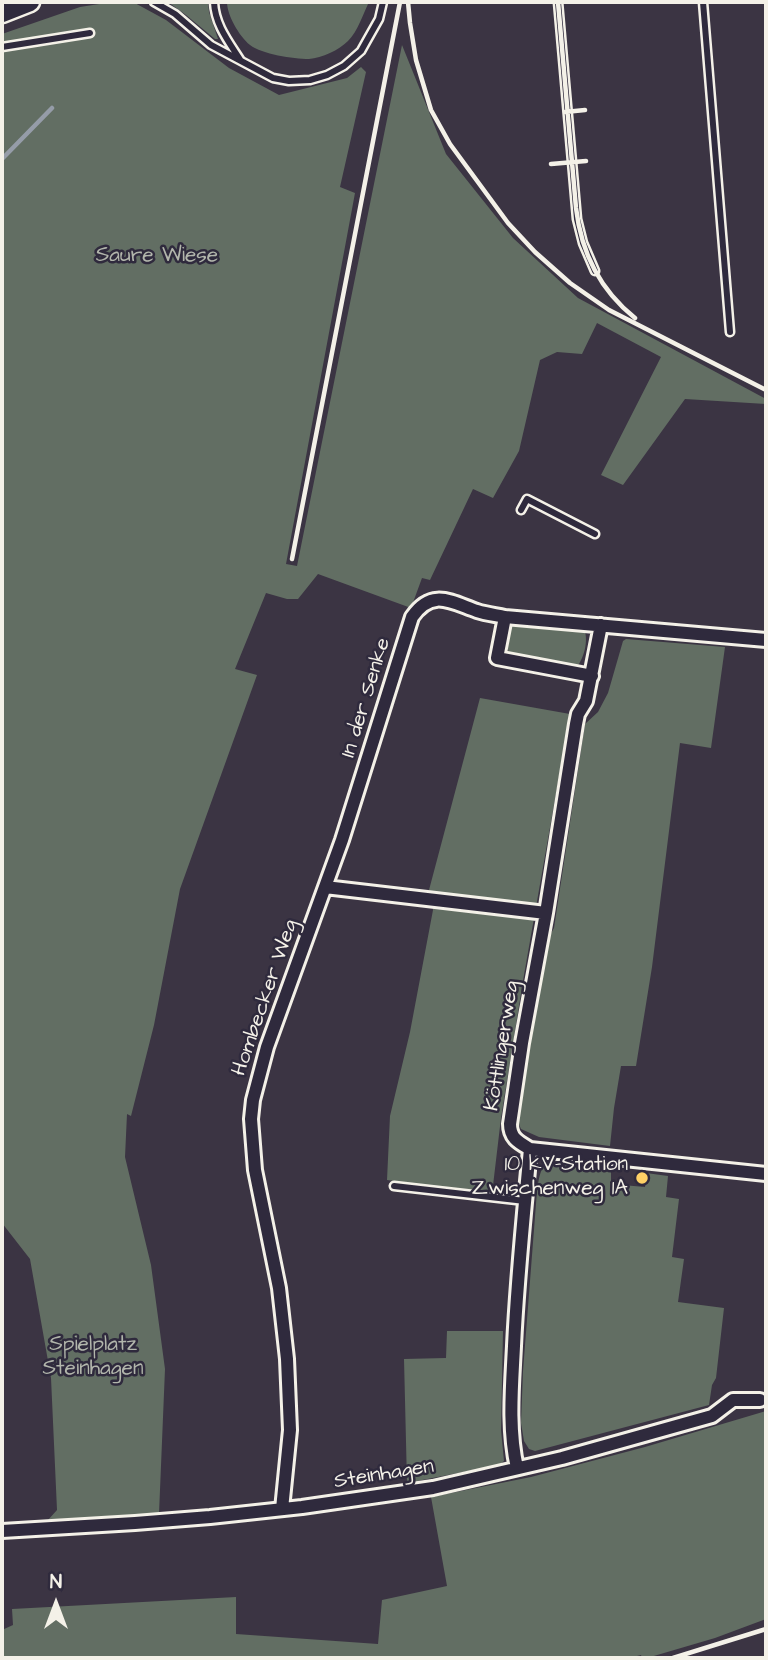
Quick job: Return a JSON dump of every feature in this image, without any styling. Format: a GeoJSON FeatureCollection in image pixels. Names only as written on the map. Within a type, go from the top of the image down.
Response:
{"type":"FeatureCollection","features":[{"type":"Feature","properties":{"kind":"main road"},"geometry":{"type":"LineString","coordinates":[[2,13],[30,2]]}},
{"type":"Feature","properties":{"kind":"street","name":"In der Senke"},"geometry":{"type":"LineString","coordinates":[[325,887],[412,617],[420,606],[437,599],[453,601],[478,612],[505,617],[766,640]]}},
{"type":"Feature","properties":{"kind":"street"},"geometry":{"type":"LineString","coordinates":[[505,617],[497,659],[592,676]]}},
{"type":"Feature","properties":{"kind":"street","name":"Köttlingerweg"},"geometry":{"type":"LineString","coordinates":[[530,1149],[514,1139],[510,1124],[578,713],[586,701],[601,625]]}},
{"type":"Feature","properties":{"kind":"street"},"geometry":{"type":"LineString","coordinates":[[325,887],[546,913]]}},
{"type":"Feature","properties":{"kind":"street","name":"Hombecker Weg"},"geometry":{"type":"LineString","coordinates":[[282,1509],[290,1430],[288,1359],[279,1288],[255,1170],[251,1119],[256,1082],[267,1047],[325,887]]}},
{"type":"Feature","properties":{"kind":"street"},"geometry":{"type":"LineString","coordinates":[[517,1468],[511,1394],[530,1149],[766,1174]]}},
{"type":"Feature","properties":{"kind":"street","name":"Steinhagen"},"geometry":{"type":"LineString","coordinates":[[2,1531],[135,1523],[282,1509],[433,1488],[606,1446],[712,1416],[733,1400],[760,1400]]}},
{"type":"Feature","properties":{"kind":"lane"},"geometry":{"type":"LineString","coordinates":[[155,2],[175,14],[211,45],[273,78],[289,81],[310,80],[344,66],[361,51],[379,19],[383,2]]}},
{"type":"Feature","properties":{"kind":"lane"},"geometry":{"type":"LineString","coordinates":[[214,2],[218,22],[242,63]]}},
{"type":"Feature","properties":{"kind":"lane"},"geometry":{"type":"LineString","coordinates":[[558,2],[577,219],[594,271]]}},
{"type":"Feature","properties":{"kind":"lane"},"geometry":{"type":"LineString","coordinates":[[703,2],[730,332]]}},
{"type":"Feature","properties":{"kind":"lane"},"geometry":{"type":"LineString","coordinates":[[2,47],[90,33]]}},
{"type":"Feature","properties":{"kind":"lane"},"geometry":{"type":"LineString","coordinates":[[521,509],[527,499],[595,534]]}},
{"type":"Feature","properties":{"kind":"lane"},"geometry":{"type":"LineString","coordinates":[[394,1186],[525,1202]]}},
{"type":"Feature","properties":{"kind":"green space"},"geometry":{"type":"Polygon","coordinates":[[[133,2],[166,20],[229,68],[279,95],[347,78],[361,67],[366,72],[340,187],[355,193],[286,564],[297,566],[402,45],[446,154],[513,238],[578,298],[766,399],[766,404],[685,399],[623,485],[601,475],[661,357],[597,323],[582,354],[557,352],[540,360],[519,451],[493,498],[473,489],[430,580],[422,578],[411,608],[318,574],[298,599],[266,593],[235,669],[257,675],[180,889],[154,1025],[131,1116],[127,1114],[125,1157],[151,1265],[165,1369],[159,1514],[48,1520],[57,1510],[51,1378],[30,1259],[2,1223],[2,34],[80,7],[133,2]]]}},
{"type":"Feature","properties":{"kind":"green space"},"geometry":{"type":"Polygon","coordinates":[[[168,2],[208,2],[218,39],[215,39],[168,2]]]}},
{"type":"Feature","properties":{"kind":"green space"},"geometry":{"type":"Polygon","coordinates":[[[227,2],[369,2],[348,41],[330,53],[309,59],[278,55],[250,45],[234,25],[227,2]]]}},
{"type":"Feature","properties":{"kind":"green space"},"geometry":{"type":"Polygon","coordinates":[[[516,620],[584,629],[586,644],[575,669],[516,659],[507,647],[511,624],[516,620]]]}},
{"type":"Feature","properties":{"kind":"green space"},"geometry":{"type":"Polygon","coordinates":[[[626,639],[725,647],[711,748],[680,743],[652,967],[636,1066],[621,1066],[610,1146],[539,1137],[521,1129],[518,1122],[546,942],[554,928],[585,724],[598,712],[608,693],[623,641],[626,639]]]}},
{"type":"Feature","properties":{"kind":"green space"},"geometry":{"type":"Polygon","coordinates":[[[480,698],[570,714],[524,975],[492,1194],[387,1180],[390,1116],[410,1032],[433,910],[429,890],[480,698]]]}},
{"type":"Feature","properties":{"kind":"green space"},"geometry":{"type":"Polygon","coordinates":[[[550,1161],[611,1169],[611,1184],[645,1187],[646,1173],[668,1176],[666,1197],[679,1199],[672,1257],[684,1259],[678,1302],[724,1308],[716,1378],[712,1385],[709,1405],[535,1451],[529,1449],[524,1441],[521,1423],[523,1371],[537,1191],[542,1170],[550,1161]]]}},
{"type":"Feature","properties":{"kind":"green space"},"geometry":{"type":"Polygon","coordinates":[[[447,1331],[503,1331],[501,1430],[504,1461],[499,1465],[407,1483],[404,1359],[446,1358],[447,1331]]]}},
{"type":"Feature","properties":{"kind":"green space"},"geometry":{"type":"Polygon","coordinates":[[[766,1411],[766,1619],[715,1638],[647,1658],[642,1658],[641,1655],[629,1658],[2,1658],[2,1630],[13,1625],[12,1609],[236,1597],[236,1634],[378,1644],[382,1600],[447,1586],[431,1497],[531,1477],[766,1411]]]}},
{"type":"Feature","properties":{"kind":"waterway"},"geometry":{"type":"LineString","coordinates":[[2,159],[52,108]]}},
{"type":"Feature","properties":{"kind":"railway"},"geometry":{"type":"LineString","coordinates":[[292,559],[400,2]]}},
{"type":"Feature","properties":{"kind":"railway"},"geometry":{"type":"LineString","coordinates":[[408,2],[416,60],[431,110],[450,144],[508,223],[570,283],[609,310],[766,390]]}},
{"type":"Feature","properties":{"kind":"railway"},"geometry":{"type":"LineString","coordinates":[[558,2],[576,208],[582,239],[602,282],[635,318]]}},
{"type":"Feature","properties":{"kind":"railway"},"geometry":{"type":"LineString","coordinates":[[565,112],[585,110]]}},
{"type":"Feature","properties":{"kind":"railway"},"geometry":{"type":"LineString","coordinates":[[551,164],[586,161]]}},
{"type":"Feature","properties":{"kind":"railway"},"geometry":{"type":"LineString","coordinates":[[673,1658],[766,1629]]}},
{"type":"Feature","properties":{"kind":"place","name":"10 kV-Station Zwischenweg 1A"},"geometry":{"type":"Point","coordinates":[642,1178]}},
{"type":"Feature","properties":{"kind":"park label","name":"Saure Wiese"},"geometry":{"type":"Point","coordinates":[157,257]}},
{"type":"Feature","properties":{"kind":"park label","name":"Spielplatz Steinhagen"},"geometry":{"type":"Point","coordinates":[93,1358]}}]}
